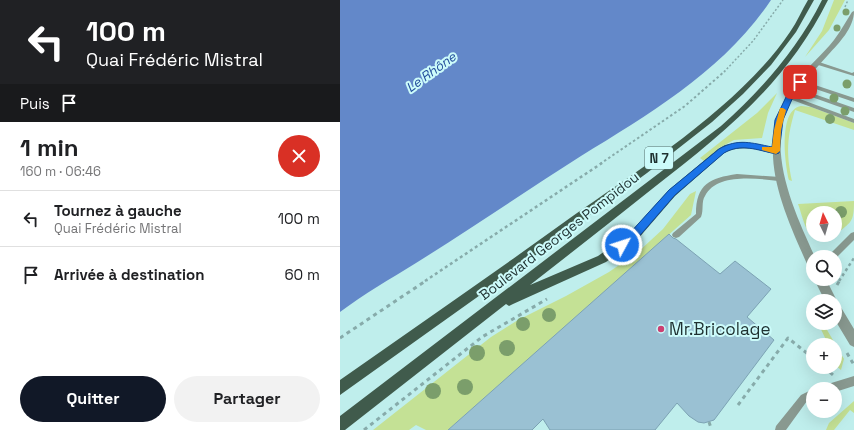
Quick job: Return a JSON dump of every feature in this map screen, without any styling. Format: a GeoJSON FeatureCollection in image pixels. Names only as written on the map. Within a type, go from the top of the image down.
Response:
{"type":"FeatureCollection","features":[{"type":"Feature","properties":{"kind":"main road","name":"Boulevard Georges Pompidou"},"geometry":{"type":"LineString","coordinates":[[340,388],[481,289],[648,167],[706,122],[741,92],[770,61],[791,34],[811,0]]}},
{"type":"Feature","properties":{"kind":"main road","name":"Boulevard Georges Pompidou"},"geometry":{"type":"LineString","coordinates":[[340,425],[706,143],[738,116],[760,94],[792,56],[809,31],[824,0]]}},
{"type":"Feature","properties":{"kind":"main road"},"geometry":{"type":"LineString","coordinates":[[495,306],[602,259],[633,237],[672,193],[721,151],[730,146],[741,144],[776,151]]}},
{"type":"Feature","properties":{"kind":"street"},"geometry":{"type":"LineString","coordinates":[[807,250],[799,233],[780,179],[776,151],[779,120],[789,97],[800,82],[845,31],[854,13]]}},
{"type":"Feature","properties":{"kind":"street"},"geometry":{"type":"LineString","coordinates":[[826,286],[833,294]]}},
{"type":"Feature","properties":{"kind":"street"},"geometry":{"type":"LineString","coordinates":[[842,320],[854,341]]}},
{"type":"Feature","properties":{"kind":"lane"},"geometry":{"type":"LineString","coordinates":[[817,63],[854,74]]}},
{"type":"Feature","properties":{"kind":"lane"},"geometry":{"type":"LineString","coordinates":[[800,82],[854,100]]}},
{"type":"Feature","properties":{"kind":"lane"},"geometry":{"type":"LineString","coordinates":[[794,90],[854,110]]}},
{"type":"Feature","properties":{"kind":"lane"},"geometry":{"type":"LineString","coordinates":[[789,97],[854,121]]}},
{"type":"Feature","properties":{"kind":"lane"},"geometry":{"type":"LineString","coordinates":[[676,235],[698,215],[702,195],[708,186],[716,181],[737,177],[780,179]]}},
{"type":"Feature","properties":{"kind":"lane"},"geometry":{"type":"LineString","coordinates":[[839,250],[854,235]]}},
{"type":"Feature","properties":{"kind":"lane"},"geometry":{"type":"LineString","coordinates":[[842,385],[854,381]]}},
{"type":"Feature","properties":{"kind":"lane"},"geometry":{"type":"LineString","coordinates":[[780,430],[806,397]]}},
{"type":"Feature","properties":{"kind":"path"},"geometry":{"type":"LineString","coordinates":[[340,338],[650,131],[695,98],[738,58],[762,30],[783,0]]}},
{"type":"Feature","properties":{"kind":"path"},"geometry":{"type":"LineString","coordinates":[[835,294],[840,278],[854,258]]}},
{"type":"Feature","properties":{"kind":"path"},"geometry":{"type":"LineString","coordinates":[[738,405],[788,338],[806,352]]}},
{"type":"Feature","properties":{"kind":"path"},"geometry":{"type":"LineString","coordinates":[[709,422],[711,428]]}},
{"type":"Feature","properties":{"kind":"green space"},"geometry":{"type":"Polygon","coordinates":[[[834,0],[845,0],[829,30],[805,57],[822,31],[834,0]]]}},
{"type":"Feature","properties":{"kind":"green space"},"geometry":{"type":"Polygon","coordinates":[[[777,93],[768,113],[762,138],[734,140],[719,148],[704,161],[700,158],[757,113],[777,93]]]}},
{"type":"Feature","properties":{"kind":"green space"},"geometry":{"type":"Polygon","coordinates":[[[801,106],[811,107],[854,123],[854,130],[795,110],[788,145],[792,181],[789,180],[786,162],[786,127],[789,117],[794,110],[801,106]]]}},
{"type":"Feature","properties":{"kind":"green space"},"geometry":{"type":"Polygon","coordinates":[[[696,191],[691,215],[448,430],[426,430],[416,425],[409,430],[373,430],[491,337],[518,320],[609,272],[638,252],[663,229],[690,194],[696,191]]]}},
{"type":"Feature","properties":{"kind":"green space"},"geometry":{"type":"Polygon","coordinates":[[[854,201],[852,218],[842,229],[842,206],[806,206],[806,227],[798,204],[854,201]]]}},
{"type":"Feature","properties":{"kind":"green space"},"geometry":{"type":"Polygon","coordinates":[[[821,330],[827,330],[832,338],[825,338],[821,330]]]}},
{"type":"Feature","properties":{"kind":"green space"},"geometry":{"type":"Polygon","coordinates":[[[842,356],[844,359],[842,366],[842,356]]]}},
{"type":"Feature","properties":{"kind":"green space"},"geometry":{"type":"Polygon","coordinates":[[[854,401],[854,413],[850,410],[834,430],[826,430],[829,423],[835,418],[842,418],[842,412],[854,401]]]}},
{"type":"Feature","properties":{"kind":"water","name":"Le Rhône"},"geometry":{"type":"Polygon","coordinates":[[[340,0],[771,0],[752,25],[731,48],[709,69],[685,88],[634,123],[560,169],[340,312],[340,0]]]}},
{"type":"Feature","properties":{"kind":"building","name":"Mr.Bricolage"},"geometry":{"type":"Polygon","coordinates":[[[669,234],[720,274],[735,261],[771,289],[747,317],[774,340],[714,420],[704,423],[698,422],[689,416],[677,403],[655,430],[550,430],[543,419],[532,430],[448,430],[669,234]]]}},
{"type":"Feature","properties":{"kind":"slow traffic"},"geometry":{"type":"LineString","coordinates":[[764,149],[776,151],[777,130],[783,110]]}},
{"type":"Feature","properties":{"kind":"place","name":"Mr.Bricolage"},"geometry":{"type":"Point","coordinates":[661,329]}},
{"type":"Feature","properties":{"kind":"route"},"geometry":{"type":"LineString","coordinates":[[622,245],[633,237],[672,193],[721,151],[734,144],[750,145],[776,151],[779,120],[789,97],[800,82]]}}]}
